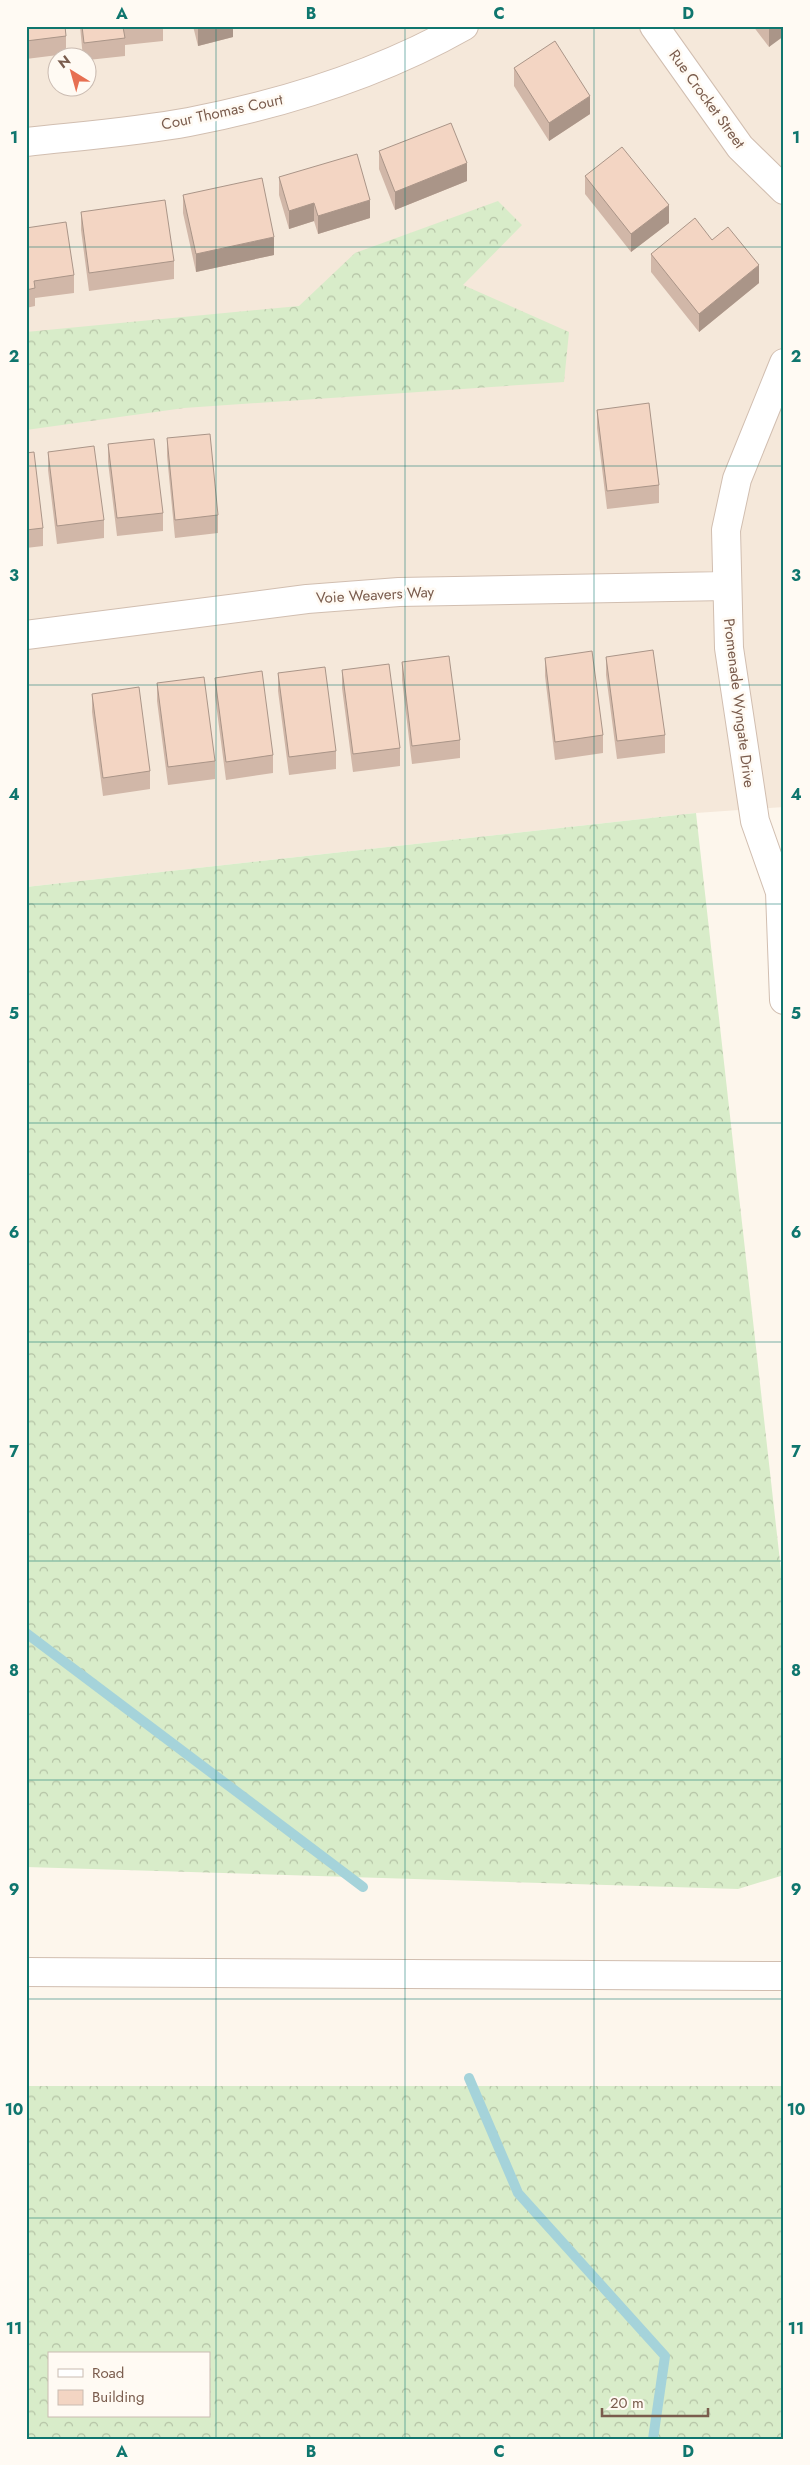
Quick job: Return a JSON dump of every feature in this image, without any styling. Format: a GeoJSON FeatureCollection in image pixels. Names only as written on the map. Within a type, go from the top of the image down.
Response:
{"type":"FeatureCollection","features":[{"type":"Feature","properties":{"kind":"street","name":"Cour Thomas Court"},"geometry":{"type":"LineString","coordinates":[[26,142],[187,122],[263,106],[359,74],[464,26]]}},
{"type":"Feature","properties":{"kind":"street","name":"Rue Crocket Street"},"geometry":{"type":"LineString","coordinates":[[654,26],[740,147],[784,190]]}},
{"type":"Feature","properties":{"kind":"street","name":"Promenade Wyngate Drive"},"geometry":{"type":"LineString","coordinates":[[784,363],[737,479],[726,530],[729,648],[755,822],[782,894],[784,1000]]}},
{"type":"Feature","properties":{"kind":"street","name":"Voie Weavers Way"},"geometry":{"type":"LineString","coordinates":[[26,635],[307,599],[399,592],[726,586]]}},
{"type":"Feature","properties":{"kind":"street"},"geometry":{"type":"LineString","coordinates":[[26,1972],[784,1976]]}},
{"type":"Feature","properties":{"kind":"shaded area"},"geometry":{"type":"Polygon","coordinates":[[[26,26],[784,26],[784,807],[696,813],[26,887],[26,26]]]}},
{"type":"Feature","properties":{"kind":"green space"},"geometry":{"type":"Polygon","coordinates":[[[498,201],[522,225],[463,285],[569,332],[564,382],[184,408],[26,430],[26,332],[299,306],[355,253],[498,201]]]}},
{"type":"Feature","properties":{"kind":"green space"},"geometry":{"type":"Polygon","coordinates":[[[696,813],[784,1597],[784,1875],[738,1889],[26,1867],[26,887],[696,813]]]}},
{"type":"Feature","properties":{"kind":"green space"},"geometry":{"type":"Polygon","coordinates":[[[26,2086],[784,2086],[784,2439],[26,2439],[26,2086]]]}},
{"type":"Feature","properties":{"kind":"building"},"geometry":{"type":"Polygon","coordinates":[[[26,26],[65,26],[66,36],[26,41],[26,26]]]}},
{"type":"Feature","properties":{"kind":"building"},"geometry":{"type":"Polygon","coordinates":[[[82,26],[133,26],[123,27],[125,38],[84,43],[82,26]]]}},
{"type":"Feature","properties":{"kind":"building"},"geometry":{"type":"Polygon","coordinates":[[[555,41],[590,96],[549,123],[514,68],[555,41]]]}},
{"type":"Feature","properties":{"kind":"building"},"geometry":{"type":"Polygon","coordinates":[[[451,123],[467,163],[395,192],[379,151],[451,123]]]}},
{"type":"Feature","properties":{"kind":"building"},"geometry":{"type":"Polygon","coordinates":[[[622,147],[669,205],[631,234],[585,176],[622,147]]]}},
{"type":"Feature","properties":{"kind":"building"},"geometry":{"type":"Polygon","coordinates":[[[357,154],[370,200],[318,216],[314,203],[289,211],[279,177],[357,154]]]}},
{"type":"Feature","properties":{"kind":"building"},"geometry":{"type":"Polygon","coordinates":[[[262,178],[274,237],[196,254],[183,195],[262,178]]]}},
{"type":"Feature","properties":{"kind":"building"},"geometry":{"type":"Polygon","coordinates":[[[165,200],[174,261],[89,273],[81,212],[165,200]]]}},
{"type":"Feature","properties":{"kind":"building"},"geometry":{"type":"Polygon","coordinates":[[[695,218],[712,240],[728,227],[759,265],[699,314],[651,254],[695,218]]]}},
{"type":"Feature","properties":{"kind":"building"},"geometry":{"type":"Polygon","coordinates":[[[66,222],[74,275],[34,281],[35,288],[26,290],[26,228],[66,222]]]}},
{"type":"Feature","properties":{"kind":"building"},"geometry":{"type":"Polygon","coordinates":[[[649,403],[659,485],[607,491],[597,410],[649,403]]]}},
{"type":"Feature","properties":{"kind":"building"},"geometry":{"type":"Polygon","coordinates":[[[210,434],[218,515],[175,520],[167,438],[210,434]]]}},
{"type":"Feature","properties":{"kind":"building"},"geometry":{"type":"Polygon","coordinates":[[[154,439],[163,513],[117,518],[108,444],[154,439]]]}},
{"type":"Feature","properties":{"kind":"building"},"geometry":{"type":"Polygon","coordinates":[[[94,446],[104,520],[57,526],[48,452],[94,446]]]}},
{"type":"Feature","properties":{"kind":"building"},"geometry":{"type":"Polygon","coordinates":[[[34,452],[43,528],[26,530],[26,453],[34,452]]]}},
{"type":"Feature","properties":{"kind":"building"},"geometry":{"type":"Polygon","coordinates":[[[653,650],[665,735],[617,741],[606,657],[653,650]]]}},
{"type":"Feature","properties":{"kind":"building"},"geometry":{"type":"Polygon","coordinates":[[[592,651],[603,735],[555,742],[545,658],[592,651]]]}},
{"type":"Feature","properties":{"kind":"building"},"geometry":{"type":"Polygon","coordinates":[[[449,656],[460,740],[412,746],[402,662],[449,656]]]}},
{"type":"Feature","properties":{"kind":"building"},"geometry":{"type":"Polygon","coordinates":[[[389,664],[400,748],[353,754],[342,670],[389,664]]]}},
{"type":"Feature","properties":{"kind":"building"},"geometry":{"type":"Polygon","coordinates":[[[325,667],[336,751],[289,757],[278,673],[325,667]]]}},
{"type":"Feature","properties":{"kind":"building"},"geometry":{"type":"Polygon","coordinates":[[[262,671],[273,755],[226,762],[215,678],[262,671]]]}},
{"type":"Feature","properties":{"kind":"building"},"geometry":{"type":"Polygon","coordinates":[[[204,677],[215,761],[168,767],[157,683],[204,677]]]}},
{"type":"Feature","properties":{"kind":"building"},"geometry":{"type":"Polygon","coordinates":[[[139,687],[150,771],[103,778],[92,694],[139,687]]]}},
{"type":"Feature","properties":{"kind":"waterway"},"geometry":{"type":"LineString","coordinates":[[26,1633],[363,1887]]}},
{"type":"Feature","properties":{"kind":"waterway"},"geometry":{"type":"LineString","coordinates":[[469,2078],[518,2193],[665,2356],[653,2439]]}}]}
